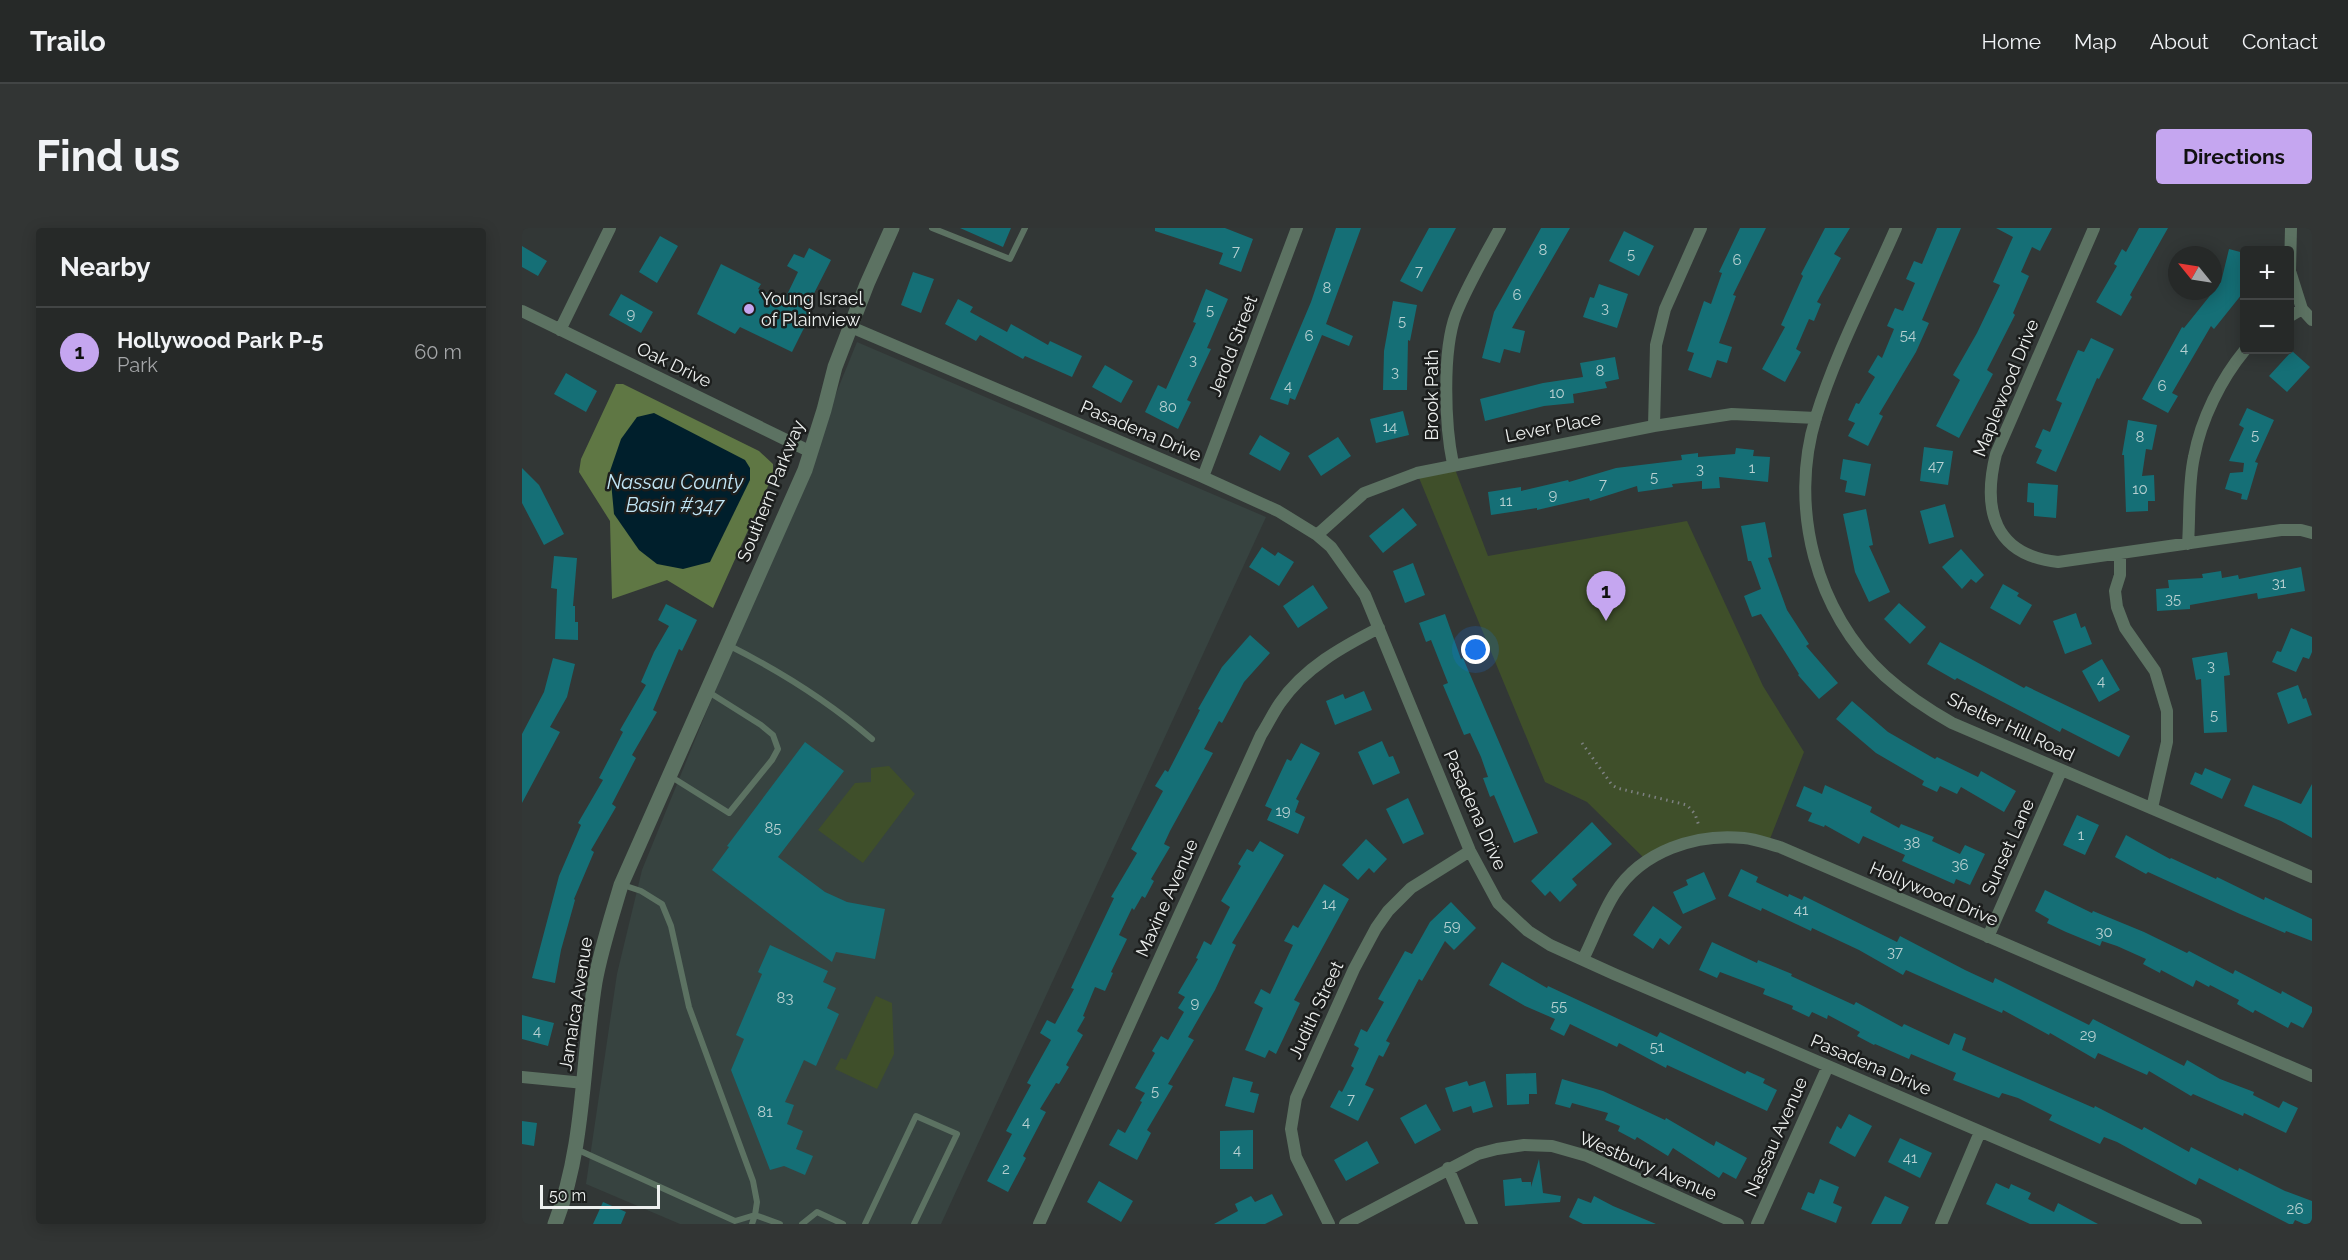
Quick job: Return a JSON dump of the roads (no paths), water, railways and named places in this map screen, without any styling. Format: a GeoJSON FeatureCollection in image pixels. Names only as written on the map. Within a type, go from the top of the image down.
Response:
{"type":"FeatureCollection","features":[{"type":"Feature","properties":{"kind":"street"},"geometry":{"type":"LineString","coordinates":[[560,330],[610,228]]}},
{"type":"Feature","properties":{"kind":"street","name":"Southern Parkway"},"geometry":{"type":"LineString","coordinates":[[672,770],[795,495],[824,410],[835,367],[867,284],[892,228]]}},
{"type":"Feature","properties":{"kind":"street","name":"Jerold Street"},"geometry":{"type":"LineString","coordinates":[[1203,477],[1297,228]]}},
{"type":"Feature","properties":{"kind":"street","name":"Brook Path"},"geometry":{"type":"LineString","coordinates":[[1453,464],[1448,442],[1447,349],[1456,316],[1500,228]]}},
{"type":"Feature","properties":{"kind":"street"},"geometry":{"type":"LineString","coordinates":[[1654,426],[1656,345],[1665,309],[1701,228]]}},
{"type":"Feature","properties":{"kind":"street","name":"Shelter Hill Road"},"geometry":{"type":"LineString","coordinates":[[1896,228],[1829,381],[1816,418],[1808,453],[1805,484],[1808,525],[1814,560],[1837,614],[1852,639],[1885,676],[1930,710],[1952,723],[2312,877]]}},
{"type":"Feature","properties":{"kind":"street","name":"Maplewood Drive"},"geometry":{"type":"LineString","coordinates":[[2094,228],[1996,454],[1989,491],[1992,514],[1996,524],[2009,542],[2021,551],[2040,560],[2058,562],[2281,530],[2301,530],[2312,533]]}},
{"type":"Feature","properties":{"kind":"street"},"geometry":{"type":"LineString","coordinates":[[2291,228],[2290,271],[2302,309],[2312,320]]}},
{"type":"Feature","properties":{"kind":"street"},"geometry":{"type":"LineString","coordinates":[[2294,313],[2302,309]]}},
{"type":"Feature","properties":{"kind":"street","name":"Oak Drive"},"geometry":{"type":"LineString","coordinates":[[522,311],[809,451]]}},
{"type":"Feature","properties":{"kind":"street","name":"Pasadena Drive"},"geometry":{"type":"LineString","coordinates":[[851,327],[1203,477],[1278,512],[1317,535],[1331,547],[1365,595],[1470,851],[1498,903],[1528,931],[1550,945],[2196,1224]]}},
{"type":"Feature","properties":{"kind":"street"},"geometry":{"type":"LineString","coordinates":[[2188,544],[2194,457],[2203,426],[2220,386],[2242,354]]}},
{"type":"Feature","properties":{"kind":"street","name":"Lever Place"},"geometry":{"type":"LineString","coordinates":[[1317,535],[1364,494],[1417,473],[1453,464],[1654,426],[1732,414],[1816,418]]}},
{"type":"Feature","properties":{"kind":"street"},"geometry":{"type":"LineString","coordinates":[[2120,553],[2120,575],[2115,591],[2117,607],[2125,628],[2155,671],[2167,711],[2167,742],[2152,808]]}},
{"type":"Feature","properties":{"kind":"street","name":"Maxine Avenue"},"geometry":{"type":"LineString","coordinates":[[1039,1224],[1262,735],[1281,701],[1309,670],[1341,648],[1379,628]]}},
{"type":"Feature","properties":{"kind":"street","name":"Jamaica Avenue"},"geometry":{"type":"LineString","coordinates":[[555,1224],[562,1207],[575,1149],[595,981],[605,939],[621,885],[672,770]]}},
{"type":"Feature","properties":{"kind":"street","name":"Sunset Lane"},"geometry":{"type":"LineString","coordinates":[[1988,937],[2061,771]]}},
{"type":"Feature","properties":{"kind":"street","name":"Hollywood Drive"},"geometry":{"type":"LineString","coordinates":[[1583,959],[1616,892],[1646,860],[1673,848],[1703,840],[1744,838],[1780,847],[2312,1076]]}},
{"type":"Feature","properties":{"kind":"street","name":"Judith Street"},"geometry":{"type":"LineString","coordinates":[[1329,1224],[1296,1157],[1291,1119],[1296,1098],[1354,969],[1376,928],[1388,911],[1412,888],[1470,851]]}},
{"type":"Feature","properties":{"kind":"street","name":"Nassau Avenue"},"geometry":{"type":"LineString","coordinates":[[1757,1224],[1828,1066]]}},
{"type":"Feature","properties":{"kind":"street"},"geometry":{"type":"LineString","coordinates":[[522,1077],[584,1083]]}},
{"type":"Feature","properties":{"kind":"street"},"geometry":{"type":"LineString","coordinates":[[1941,1224],[1980,1131]]}},
{"type":"Feature","properties":{"kind":"street","name":"Westbury Avenue"},"geometry":{"type":"LineString","coordinates":[[1346,1224],[1478,1154],[1524,1145],[1552,1146],[1587,1156],[1738,1224]]}},
{"type":"Feature","properties":{"kind":"street"},"geometry":{"type":"LineString","coordinates":[[1448,1168],[1472,1224]]}},
{"type":"Feature","properties":{"kind":"lane"},"geometry":{"type":"LineString","coordinates":[[932,228],[1010,259],[1025,228]]}},
{"type":"Feature","properties":{"kind":"lane"},"geometry":{"type":"LineString","coordinates":[[728,645],[771,666],[802,686],[844,715],[872,739]]}},
{"type":"Feature","properties":{"kind":"lane"},"geometry":{"type":"LineString","coordinates":[[672,770],[729,813],[772,760],[777,749],[773,735],[767,730],[707,691]]}},
{"type":"Feature","properties":{"kind":"lane"},"geometry":{"type":"LineString","coordinates":[[621,885],[640,891],[662,904],[671,926],[692,1017],[753,1181],[757,1202],[752,1224]]}},
{"type":"Feature","properties":{"kind":"lane"},"geometry":{"type":"LineString","coordinates":[[865,1224],[916,1116],[957,1134],[914,1224]]}},
{"type":"Feature","properties":{"kind":"lane"},"geometry":{"type":"LineString","coordinates":[[575,1149],[735,1221],[755,1215],[780,1224]]}},
{"type":"Feature","properties":{"kind":"lane"},"geometry":{"type":"LineString","coordinates":[[802,1224],[817,1212],[843,1224]]}},
{"type":"Feature","properties":{"kind":"water","name":"Nassau County Basin #347"},"geometry":{"type":"Polygon","coordinates":[[[654,413],[745,460],[750,468],[750,480],[710,562],[683,569],[657,564],[639,550],[614,514],[610,471],[621,439],[637,417],[654,413]]]}},
{"type":"Feature","properties":{"kind":"place","name":"Young Israel of Plainview"},"geometry":{"type":"Point","coordinates":[749,309]}},
{"type":"Feature","properties":{"kind":"place","name":"Hollywood Park P-5"},"geometry":{"type":"Point","coordinates":[1606,621]}}]}
